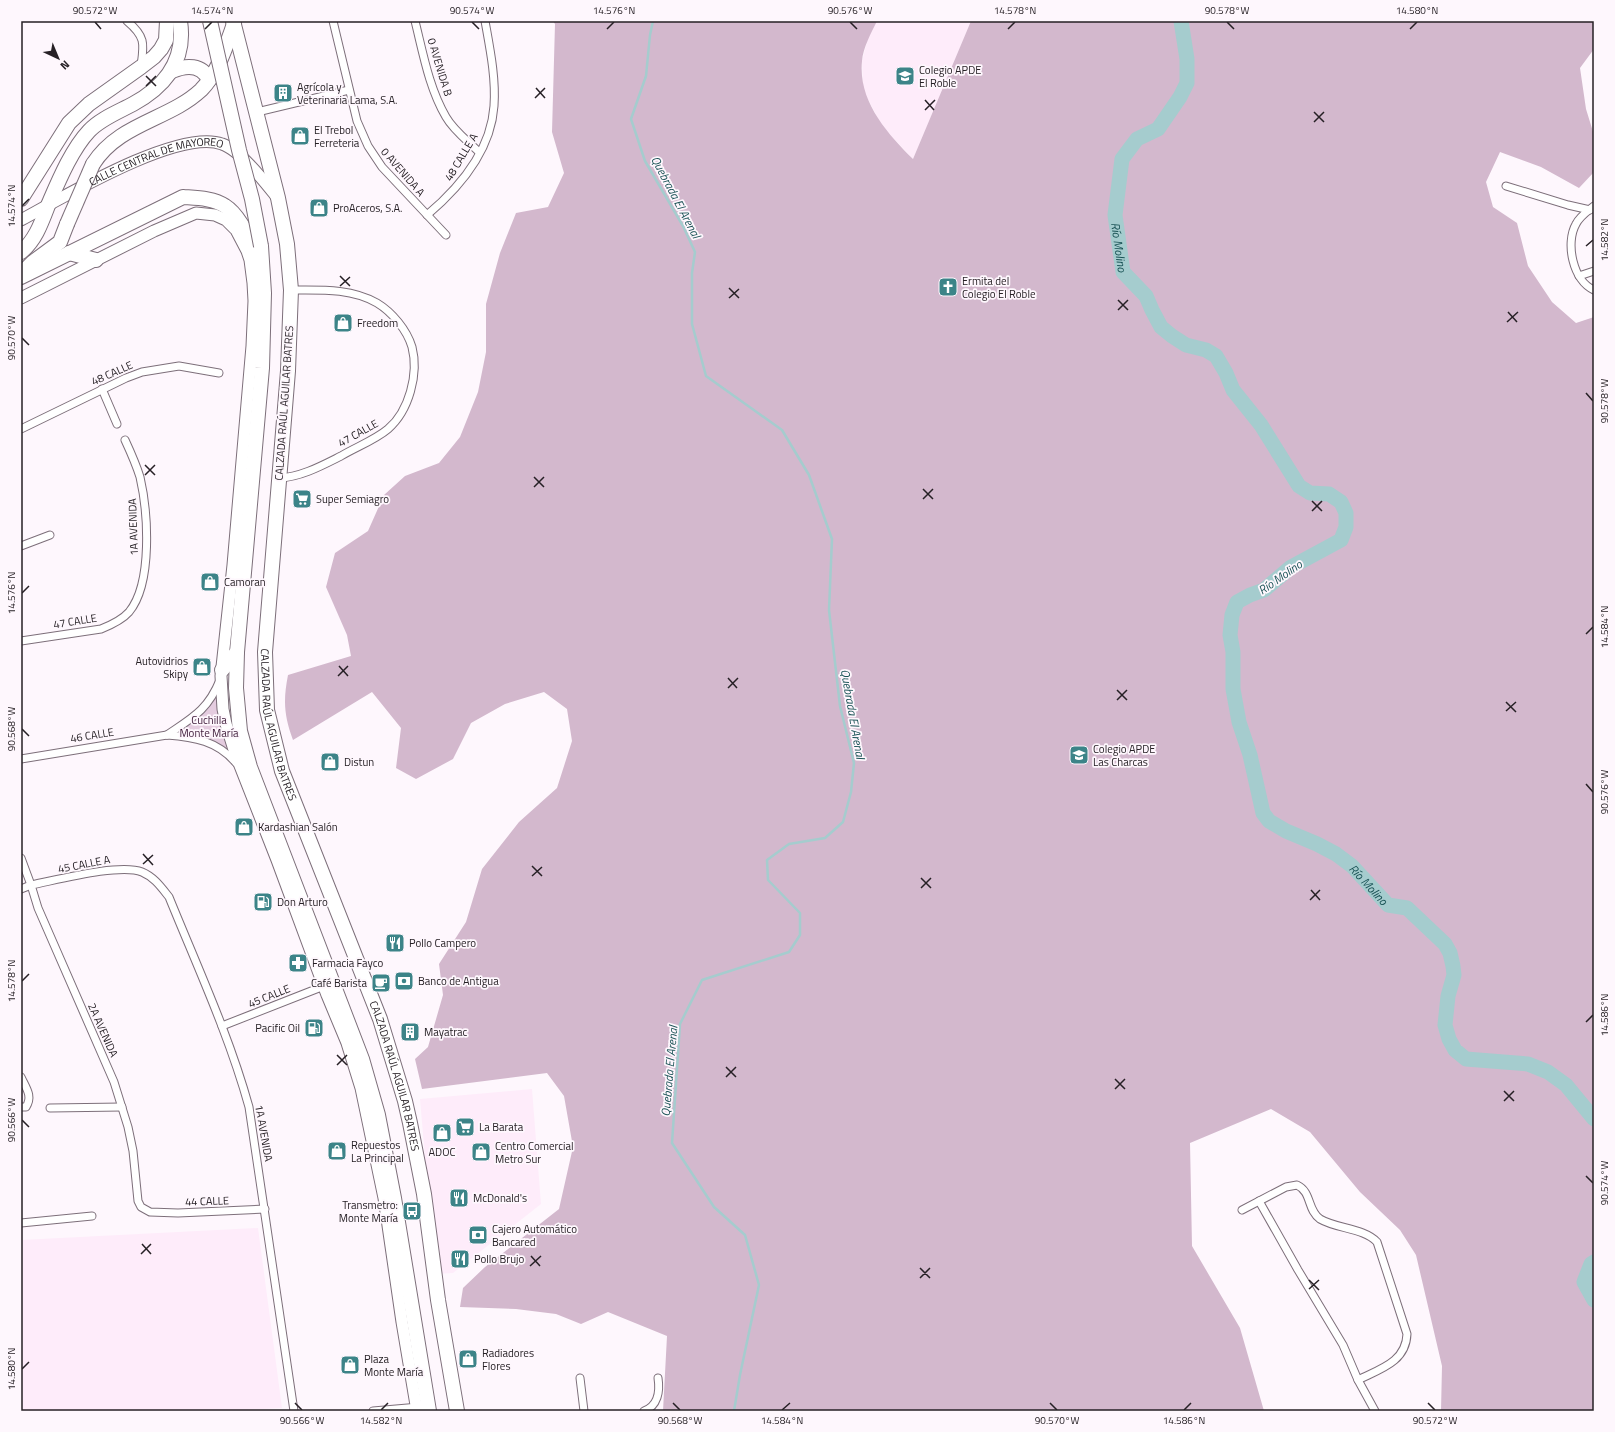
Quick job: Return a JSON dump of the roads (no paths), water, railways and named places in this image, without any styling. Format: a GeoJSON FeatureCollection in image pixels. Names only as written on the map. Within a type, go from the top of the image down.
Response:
{"type":"FeatureCollection","features":[{"type":"Feature","properties":{"kind":"highway"},"geometry":{"type":"LineString","coordinates":[[21,198],[69,123],[89,104],[141,67],[154,57],[161,49],[166,40],[167,21]]}},
{"type":"Feature","properties":{"kind":"highway"},"geometry":{"type":"LineString","coordinates":[[21,252],[32,240],[41,226],[56,186],[76,150],[90,130],[99,123],[154,91],[172,71],[178,55],[181,40],[180,21]]}},
{"type":"Feature","properties":{"kind":"highway"},"geometry":{"type":"LineString","coordinates":[[210,21],[239,150],[252,199],[261,246],[264,294],[262,368],[237,652],[236,688],[240,731],[250,768],[362,1059],[378,1115],[389,1168],[423,1409]]}},
{"type":"Feature","properties":{"kind":"highway"},"geometry":{"type":"LineString","coordinates":[[21,276],[33,262],[60,242],[93,164],[103,151],[124,134],[184,102],[202,89],[209,80],[223,53],[234,23]]}},
{"type":"Feature","properties":{"kind":"highway","name":"CALZADA RAÚL AGUILAR BATRES"},"geometry":{"type":"LineString","coordinates":[[234,23],[278,198],[287,244],[291,290],[288,372],[265,652],[267,710],[282,771],[380,1019],[407,1108],[424,1194],[438,1300],[457,1411]]}},
{"type":"Feature","properties":{"kind":"highway"},"geometry":{"type":"LineString","coordinates":[[172,71],[183,67],[196,67],[204,72],[209,80]]}},
{"type":"Feature","properties":{"kind":"highway"},"geometry":{"type":"LineString","coordinates":[[21,276],[183,197],[210,200],[225,205],[233,213],[242,232],[262,264]]}},
{"type":"Feature","properties":{"kind":"highway"},"geometry":{"type":"LineString","coordinates":[[69,253],[96,260]]}},
{"type":"Feature","properties":{"kind":"highway"},"geometry":{"type":"LineString","coordinates":[[221,673],[237,652]]}},
{"type":"Feature","properties":{"kind":"highway"},"geometry":{"type":"LineString","coordinates":[[388,1223],[389,1168]]}},
{"type":"Feature","properties":{"kind":"street"},"geometry":{"type":"LineString","coordinates":[[128,21],[139,32],[143,40],[141,67]]}},
{"type":"Feature","properties":{"kind":"street","name":"0 AVENIDA A"},"geometry":{"type":"LineString","coordinates":[[333,21],[357,121],[374,157],[446,235]]}},
{"type":"Feature","properties":{"kind":"street","name":"0 AVENIDA B"},"geometry":{"type":"LineString","coordinates":[[415,21],[431,84],[445,116],[452,125],[480,152]]}},
{"type":"Feature","properties":{"kind":"street","name":"48 CALLE A"},"geometry":{"type":"LineString","coordinates":[[427,215],[454,191],[480,152],[489,132],[493,118],[494,99],[490,53],[485,21]]}},
{"type":"Feature","properties":{"kind":"street"},"geometry":{"type":"LineString","coordinates":[[257,112],[349,90]]}},
{"type":"Feature","properties":{"kind":"street","name":"CALLE CENTRAL DE MAYOREO"},"geometry":{"type":"LineString","coordinates":[[21,220],[47,209],[100,178],[150,155],[174,148],[206,142],[221,143],[232,150],[257,172],[278,198]]}},
{"type":"Feature","properties":{"kind":"street"},"geometry":{"type":"LineString","coordinates":[[1506,186],[1568,205],[1592,208]]}},
{"type":"Feature","properties":{"kind":"street"},"geometry":{"type":"LineString","coordinates":[[1592,208],[1576,224],[1572,254],[1573,262],[1579,276],[1587,286],[1594,290]]}},
{"type":"Feature","properties":{"kind":"street"},"geometry":{"type":"LineString","coordinates":[[21,298],[154,230],[196,213],[220,216],[242,232],[252,271],[254,301],[251,370],[221,673],[221,696],[226,724],[241,769],[346,1043],[361,1088],[376,1155],[388,1223],[402,1322],[423,1409],[373,1411]]}},
{"type":"Feature","properties":{"kind":"street"},"geometry":{"type":"LineString","coordinates":[[1579,276],[1594,271]]}},
{"type":"Feature","properties":{"kind":"street","name":"47 CALLE"},"geometry":{"type":"LineString","coordinates":[[279,478],[293,478],[318,467],[375,438],[388,429],[402,412],[411,386],[413,372],[413,353],[407,335],[398,323],[377,304],[356,295],[339,291],[291,290]]}},
{"type":"Feature","properties":{"kind":"street","name":"48 CALLE"},"geometry":{"type":"LineString","coordinates":[[21,429],[102,389],[142,372],[179,366],[219,373]]}},
{"type":"Feature","properties":{"kind":"street"},"geometry":{"type":"LineString","coordinates":[[102,389],[117,424]]}},
{"type":"Feature","properties":{"kind":"street","name":"1A AVENIDA"},"geometry":{"type":"LineString","coordinates":[[126,440],[140,478],[147,531],[145,568],[141,588],[134,605],[129,612]]}},
{"type":"Feature","properties":{"kind":"street"},"geometry":{"type":"LineString","coordinates":[[21,546],[50,535]]}},
{"type":"Feature","properties":{"kind":"street","name":"47 CALLE"},"geometry":{"type":"LineString","coordinates":[[21,641],[101,629],[110,626],[129,612]]}},
{"type":"Feature","properties":{"kind":"street","name":"46 CALLE"},"geometry":{"type":"LineString","coordinates":[[167,735],[203,710],[215,691],[221,673]]}},
{"type":"Feature","properties":{"kind":"street","name":"46 CALLE"},"geometry":{"type":"LineString","coordinates":[[21,759],[167,735],[184,736],[222,748],[241,769]]}},
{"type":"Feature","properties":{"kind":"street","name":"2A AVENIDA"},"geometry":{"type":"LineString","coordinates":[[21,858],[38,908],[114,1082],[128,1127],[133,1151],[138,1200],[141,1207],[150,1212]]}},
{"type":"Feature","properties":{"kind":"street","name":"45 CALLE A"},"geometry":{"type":"LineString","coordinates":[[21,889],[31,885],[118,869],[141,872],[151,877]]}},
{"type":"Feature","properties":{"kind":"street","name":"1A AVENIDA"},"geometry":{"type":"LineString","coordinates":[[151,877],[169,897],[222,1026],[244,1086],[249,1107],[265,1210],[294,1411]]}},
{"type":"Feature","properties":{"kind":"street","name":"45 CALLE"},"geometry":{"type":"LineString","coordinates":[[222,1026],[324,986]]}},
{"type":"Feature","properties":{"kind":"street"},"geometry":{"type":"LineString","coordinates":[[21,1077],[30,1101],[24,1107]]}},
{"type":"Feature","properties":{"kind":"street"},"geometry":{"type":"LineString","coordinates":[[50,1108],[122,1107]]}},
{"type":"Feature","properties":{"kind":"street"},"geometry":{"type":"LineString","coordinates":[[1242,1210],[1286,1187],[1298,1186],[1304,1190],[1311,1209],[1321,1219],[1368,1235],[1378,1244],[1407,1334],[1407,1342],[1402,1354],[1395,1361],[1358,1380]]}},
{"type":"Feature","properties":{"kind":"street"},"geometry":{"type":"LineString","coordinates":[[1259,1201],[1343,1345],[1358,1380],[1375,1411]]}},
{"type":"Feature","properties":{"kind":"street","name":"44 CALLE"},"geometry":{"type":"LineString","coordinates":[[150,1212],[178,1213],[265,1210]]}},
{"type":"Feature","properties":{"kind":"street"},"geometry":{"type":"LineString","coordinates":[[21,1223],[92,1216]]}},
{"type":"Feature","properties":{"kind":"street"},"geometry":{"type":"LineString","coordinates":[[580,1378],[584,1411]]}},
{"type":"Feature","properties":{"kind":"street"},"geometry":{"type":"LineString","coordinates":[[644,1411],[652,1406],[657,1398],[659,1388],[658,1378]]}},
{"type":"Feature","properties":{"kind":"waterway","name":"Quebrada El Arenal"},"geometry":{"type":"LineString","coordinates":[[653,21],[650,35],[646,76],[631,119],[645,161],[683,226],[695,252],[692,273],[692,324],[706,376],[782,430],[809,475],[832,539],[829,610],[840,706],[854,763],[851,792],[843,822],[825,838],[789,844],[767,860],[768,880],[800,913],[800,935],[789,952],[702,980],[680,1024],[672,1143],[714,1207],[745,1235],[759,1285],[734,1411]]}},
{"type":"Feature","properties":{"kind":"waterway","name":"Río Molino"},"geometry":{"type":"LineString","coordinates":[[1181,21],[1187,59],[1187,83],[1180,97],[1158,129],[1137,139],[1122,159],[1115,215],[1123,272],[1146,296],[1161,327],[1186,345],[1206,350],[1216,356],[1226,373],[1233,390],[1261,425],[1299,486],[1310,493],[1329,494],[1341,502],[1346,513],[1346,527],[1341,540],[1291,567],[1264,590],[1237,602],[1232,615],[1230,635],[1233,652],[1233,689],[1239,722],[1250,755],[1263,813],[1269,821],[1286,831],[1336,854],[1352,866],[1388,905],[1407,908],[1445,944],[1450,953],[1454,975],[1448,996],[1445,1025],[1449,1039],[1455,1050],[1466,1059],[1528,1064],[1548,1072],[1566,1085],[1594,1119]]}},
{"type":"Feature","properties":{"kind":"waterway","name":"Río Molino"},"geometry":{"type":"LineString","coordinates":[[1594,1262],[1591,1264],[1584,1282],[1594,1300]]}},
{"type":"Feature","properties":{"kind":"place","name":"Colegio APDE El Roble"},"geometry":{"type":"Point","coordinates":[905,76]}},
{"type":"Feature","properties":{"kind":"place","name":"Agrícola y Veterinaria Lama, S.A."},"geometry":{"type":"Point","coordinates":[283,93]}},
{"type":"Feature","properties":{"kind":"place","name":"El Trebol Ferreteria"},"geometry":{"type":"Point","coordinates":[300,136]}},
{"type":"Feature","properties":{"kind":"place","name":"ProAceros, S.A."},"geometry":{"type":"Point","coordinates":[319,208]}},
{"type":"Feature","properties":{"kind":"place","name":"Ermita del Colegio El Roble"},"geometry":{"type":"Point","coordinates":[948,287]}},
{"type":"Feature","properties":{"kind":"place","name":"Freedom"},"geometry":{"type":"Point","coordinates":[343,323]}},
{"type":"Feature","properties":{"kind":"place","name":"Super Semiagro"},"geometry":{"type":"Point","coordinates":[302,499]}},
{"type":"Feature","properties":{"kind":"place","name":"Camoran"},"geometry":{"type":"Point","coordinates":[210,582]}},
{"type":"Feature","properties":{"kind":"place","name":"Autovidrios Skipy"},"geometry":{"type":"Point","coordinates":[202,667]}},
{"type":"Feature","properties":{"kind":"place","name":"Colegio APDE Las Charcas"},"geometry":{"type":"Point","coordinates":[1079,755]}},
{"type":"Feature","properties":{"kind":"place","name":"Distun"},"geometry":{"type":"Point","coordinates":[330,762]}},
{"type":"Feature","properties":{"kind":"place","name":"Kardashian Salón"},"geometry":{"type":"Point","coordinates":[244,827]}},
{"type":"Feature","properties":{"kind":"place","name":"Don Arturo"},"geometry":{"type":"Point","coordinates":[263,902]}},
{"type":"Feature","properties":{"kind":"place","name":"Pollo Campero"},"geometry":{"type":"Point","coordinates":[395,943]}},
{"type":"Feature","properties":{"kind":"place","name":"Farmacia Fayco"},"geometry":{"type":"Point","coordinates":[298,963]}},
{"type":"Feature","properties":{"kind":"place","name":"Banco de Antigua"},"geometry":{"type":"Point","coordinates":[404,981]}},
{"type":"Feature","properties":{"kind":"place","name":"Café Barista"},"geometry":{"type":"Point","coordinates":[381,983]}},
{"type":"Feature","properties":{"kind":"place","name":"Pacific Oil"},"geometry":{"type":"Point","coordinates":[314,1028]}},
{"type":"Feature","properties":{"kind":"place","name":"Mayatrac"},"geometry":{"type":"Point","coordinates":[410,1032]}},
{"type":"Feature","properties":{"kind":"place","name":"La Barata"},"geometry":{"type":"Point","coordinates":[465,1127]}},
{"type":"Feature","properties":{"kind":"place","name":"ADOC"},"geometry":{"type":"Point","coordinates":[442,1133]}},
{"type":"Feature","properties":{"kind":"place","name":"Repuestos La Principal"},"geometry":{"type":"Point","coordinates":[337,1151]}},
{"type":"Feature","properties":{"kind":"place","name":"Centro Comercial Metro Sur"},"geometry":{"type":"Point","coordinates":[481,1152]}},
{"type":"Feature","properties":{"kind":"place","name":"McDonald's"},"geometry":{"type":"Point","coordinates":[459,1198]}},
{"type":"Feature","properties":{"kind":"place","name":"Transmetro: Monte María"},"geometry":{"type":"Point","coordinates":[412,1211]}},
{"type":"Feature","properties":{"kind":"place","name":"Cajero Automático Bancared"},"geometry":{"type":"Point","coordinates":[478,1235]}},
{"type":"Feature","properties":{"kind":"place","name":"Pollo Brujo"},"geometry":{"type":"Point","coordinates":[460,1259]}},
{"type":"Feature","properties":{"kind":"place","name":"Radiadores Flores"},"geometry":{"type":"Point","coordinates":[468,1359]}},
{"type":"Feature","properties":{"kind":"place","name":"Plaza Monte María"},"geometry":{"type":"Point","coordinates":[350,1365]}},
{"type":"Feature","properties":{"kind":"park label","name":"Cuchilla Monte María"},"geometry":{"type":"Point","coordinates":[209,726]}}]}
